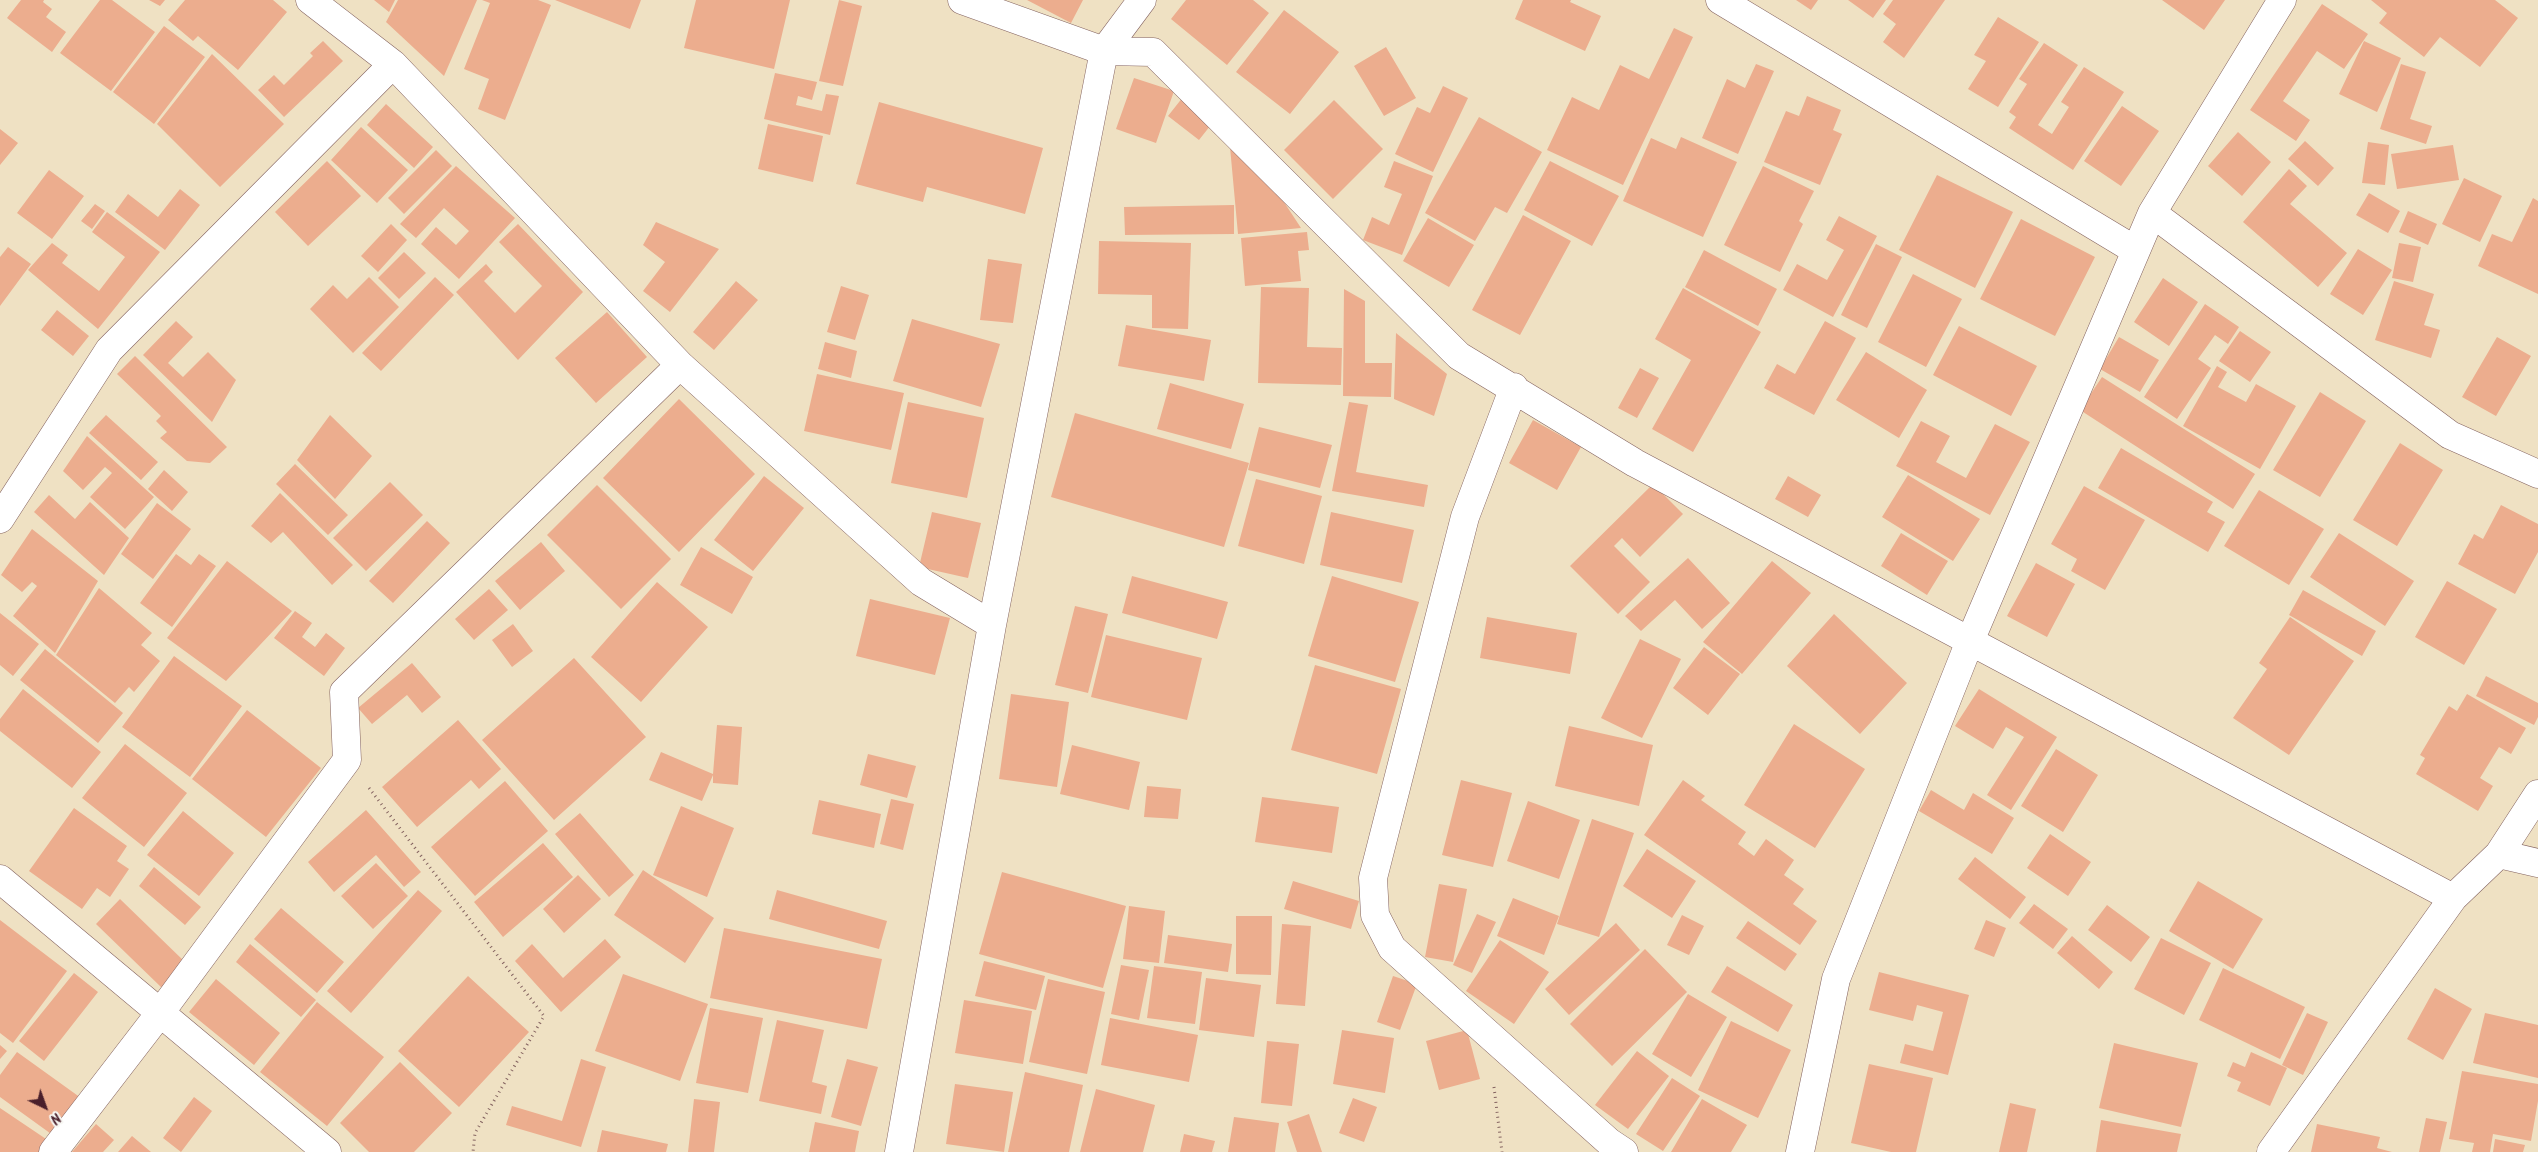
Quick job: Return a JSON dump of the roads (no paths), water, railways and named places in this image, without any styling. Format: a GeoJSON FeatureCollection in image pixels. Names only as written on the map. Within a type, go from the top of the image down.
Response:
{"type":"FeatureCollection","features":[{"type":"Feature","properties":{"kind":"street"},"geometry":{"type":"LineString","coordinates":[[310,0],[393,64],[680,365],[921,582],[992,625]]}},
{"type":"Feature","properties":{"kind":"street"},"geometry":{"type":"LineString","coordinates":[[962,0],[1104,51],[1153,52],[1459,356],[1514,387],[1635,463],[2453,898]]}},
{"type":"Feature","properties":{"kind":"street"},"geometry":{"type":"LineString","coordinates":[[899,1152],[992,625],[1104,51],[1142,0]]}},
{"type":"Feature","properties":{"kind":"street"},"geometry":{"type":"LineString","coordinates":[[1720,0],[2135,250]]}},
{"type":"Feature","properties":{"kind":"street"},"geometry":{"type":"LineString","coordinates":[[1800,1152],[1836,979],[1970,641],[2152,213],[2282,0]]}},
{"type":"Feature","properties":{"kind":"street"},"geometry":{"type":"LineString","coordinates":[[0,519],[109,350],[393,64]]}},
{"type":"Feature","properties":{"kind":"street"},"geometry":{"type":"LineString","coordinates":[[2152,213],[2450,435],[2535,466]]}},
{"type":"Feature","properties":{"kind":"street"},"geometry":{"type":"LineString","coordinates":[[53,1152],[160,1013],[347,760],[344,692],[680,365]]}},
{"type":"Feature","properties":{"kind":"street"},"geometry":{"type":"LineString","coordinates":[[1514,387],[1465,517],[1372,878],[1375,915],[1392,948],[1609,1142],[1624,1152]]}},
{"type":"Feature","properties":{"kind":"street"},"geometry":{"type":"LineString","coordinates":[[2271,1152],[2453,898],[2499,854],[2538,794]]}},
{"type":"Feature","properties":{"kind":"street"},"geometry":{"type":"LineString","coordinates":[[2499,854],[2538,863]]}},
{"type":"Feature","properties":{"kind":"street"},"geometry":{"type":"LineString","coordinates":[[0,879],[327,1152]]}}]}
